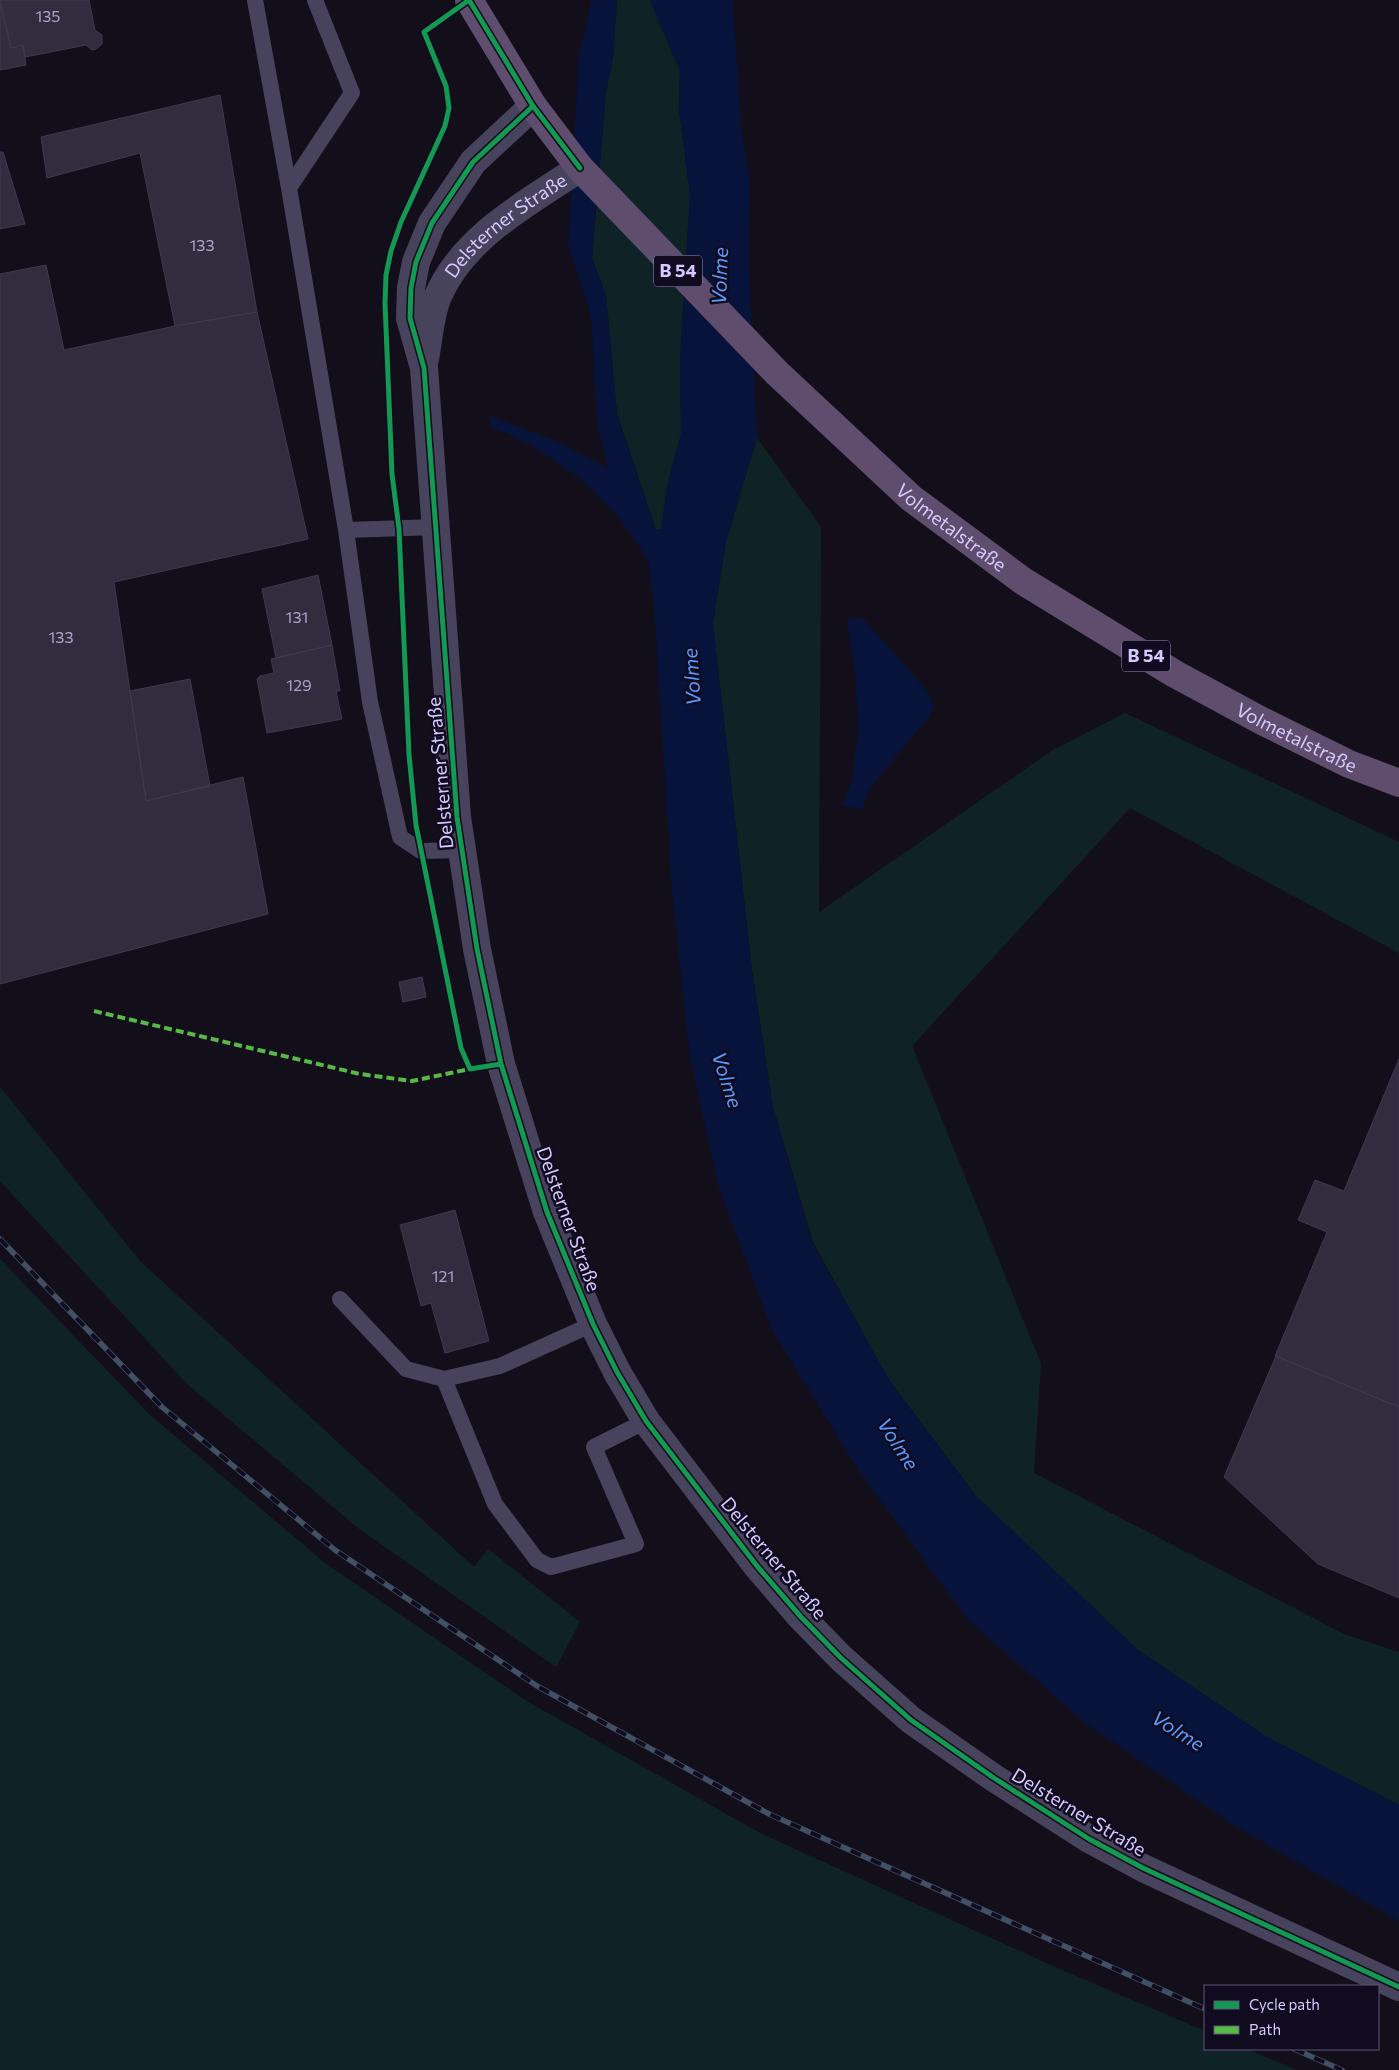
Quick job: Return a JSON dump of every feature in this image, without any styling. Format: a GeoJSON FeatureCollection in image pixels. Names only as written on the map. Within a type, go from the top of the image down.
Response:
{"type":"FeatureCollection","features":[{"type":"Feature","properties":{"kind":"main road","name":"Delsterner Straße"},"geometry":{"type":"LineString","coordinates":[[470,0],[533,106],[580,168]]}},
{"type":"Feature","properties":{"kind":"main road","name":"Volmetalstraße"},"geometry":{"type":"LineString","coordinates":[[580,168],[777,373],[910,498],[1023,581],[1175,674],[1262,721],[1349,764],[1399,783]]}},
{"type":"Feature","properties":{"kind":"street","name":"Delsterner Straße"},"geometry":{"type":"LineString","coordinates":[[533,106],[473,162],[432,223],[419,254],[411,288],[410,318],[424,368],[451,741],[461,850],[477,949],[500,1064],[547,1212],[593,1324],[617,1372],[646,1420],[757,1566],[801,1617],[841,1658],[911,1720],[994,1778],[1096,1843],[1143,1868],[1399,1987]]}},
{"type":"Feature","properties":{"kind":"street","name":"Delsterner Straße"},"geometry":{"type":"LineString","coordinates":[[424,368],[437,298],[446,278],[471,247],[499,223],[580,168]]}},
{"type":"Feature","properties":{"kind":"lane"},"geometry":{"type":"LineString","coordinates":[[255,0],[289,188],[346,530],[370,702],[400,837],[421,851],[461,850]]}},
{"type":"Feature","properties":{"kind":"lane"},"geometry":{"type":"LineString","coordinates":[[289,188],[352,93],[315,0]]}},
{"type":"Feature","properties":{"kind":"lane"},"geometry":{"type":"LineString","coordinates":[[346,530],[436,527]]}},
{"type":"Feature","properties":{"kind":"lane"},"geometry":{"type":"LineString","coordinates":[[340,1299],[406,1369],[444,1380],[500,1366],[593,1324]]}},
{"type":"Feature","properties":{"kind":"lane"},"geometry":{"type":"LineString","coordinates":[[444,1380],[495,1504],[537,1560],[551,1567],[636,1544],[594,1447],[646,1420]]}},
{"type":"Feature","properties":{"kind":"green space"},"geometry":{"type":"Polygon","coordinates":[[[617,0],[650,0],[680,71],[679,110],[690,195],[680,359],[681,434],[667,486],[662,529],[656,530],[617,414],[606,295],[592,258],[606,92],[613,58],[617,0]]]}},
{"type":"Feature","properties":{"kind":"green space"},"geometry":{"type":"Polygon","coordinates":[[[757,438],[821,527],[819,912],[1053,750],[1125,713],[1399,842],[1399,953],[1130,808],[912,1046],[1041,1364],[1034,1473],[1346,1635],[1399,1652],[1399,1805],[1267,1737],[1138,1650],[976,1496],[889,1380],[813,1242],[773,1107],[752,970],[713,623],[726,541],[757,438]]]}},
{"type":"Feature","properties":{"kind":"green space"},"geometry":{"type":"Polygon","coordinates":[[[0,1087],[140,1261],[474,1567],[488,1549],[580,1622],[556,1667],[358,1528],[186,1383],[0,1181],[0,1087]]]}},
{"type":"Feature","properties":{"kind":"green space"},"geometry":{"type":"Polygon","coordinates":[[[0,1259],[150,1415],[325,1563],[525,1700],[760,1833],[1055,1967],[1204,2031],[1204,2050],[1249,2050],[1297,2070],[0,2070],[0,1259]]]}},
{"type":"Feature","properties":{"kind":"water","name":"Volme"},"geometry":{"type":"Polygon","coordinates":[[[592,0],[617,0],[613,58],[606,92],[592,258],[606,295],[617,414],[656,530],[661,529],[667,486],[681,434],[680,359],[690,195],[679,110],[680,71],[650,0],[733,0],[741,126],[750,183],[749,264],[757,438],[726,541],[713,623],[752,970],[773,1107],[812,1242],[889,1380],[976,1496],[1138,1650],[1267,1737],[1399,1805],[1399,1921],[1235,1826],[1084,1722],[968,1620],[859,1471],[772,1330],[719,1188],[690,1057],[672,891],[654,605],[648,560],[618,516],[584,481],[525,442],[490,426],[490,416],[554,440],[608,468],[597,424],[591,316],[568,245],[579,55],[592,0]]]}},
{"type":"Feature","properties":{"kind":"water"},"geometry":{"type":"Polygon","coordinates":[[[863,618],[927,691],[934,707],[928,718],[869,789],[862,810],[842,805],[852,781],[858,732],[855,672],[847,620],[863,618]]]}},
{"type":"Feature","properties":{"kind":"building"},"geometry":{"type":"Polygon","coordinates":[[[0,0],[89,0],[95,30],[102,35],[102,44],[92,50],[86,45],[25,57],[23,45],[11,48],[0,0]]]}},
{"type":"Feature","properties":{"kind":"building"},"geometry":{"type":"Polygon","coordinates":[[[0,2],[11,48],[23,45],[26,65],[0,70],[0,2]]]}},
{"type":"Feature","properties":{"kind":"building"},"geometry":{"type":"Polygon","coordinates":[[[220,95],[257,312],[175,326],[140,153],[47,178],[41,137],[220,95]]]}},
{"type":"Feature","properties":{"kind":"building"},"geometry":{"type":"Polygon","coordinates":[[[0,152],[3,152],[25,224],[0,229],[0,152]]]}},
{"type":"Feature","properties":{"kind":"building"},"geometry":{"type":"Polygon","coordinates":[[[46,265],[64,350],[175,326],[257,312],[308,539],[114,582],[146,801],[243,777],[268,914],[0,984],[0,274],[46,265]]]}},
{"type":"Feature","properties":{"kind":"building"},"geometry":{"type":"Polygon","coordinates":[[[318,575],[332,645],[276,658],[262,589],[318,575]]]}},
{"type":"Feature","properties":{"kind":"building"},"geometry":{"type":"Polygon","coordinates":[[[332,645],[340,691],[336,691],[342,719],[267,733],[257,679],[260,676],[274,673],[271,659],[332,645]]]}},
{"type":"Feature","properties":{"kind":"building"},"geometry":{"type":"Polygon","coordinates":[[[190,679],[210,786],[146,801],[130,691],[190,679]]]}},
{"type":"Feature","properties":{"kind":"building"},"geometry":{"type":"Polygon","coordinates":[[[422,977],[426,997],[403,1002],[399,982],[422,977]]]}},
{"type":"Feature","properties":{"kind":"building"},"geometry":{"type":"Polygon","coordinates":[[[1399,1059],[1399,1407],[1275,1356],[1327,1232],[1298,1220],[1315,1180],[1344,1191],[1399,1059]]]}},
{"type":"Feature","properties":{"kind":"building"},"geometry":{"type":"Polygon","coordinates":[[[455,1210],[489,1341],[445,1353],[431,1303],[421,1306],[400,1225],[455,1210]]]}},
{"type":"Feature","properties":{"kind":"building"},"geometry":{"type":"Polygon","coordinates":[[[1276,1356],[1399,1407],[1399,1598],[1318,1564],[1224,1477],[1276,1356]]]}},
{"type":"Feature","properties":{"kind":"railway"},"geometry":{"type":"LineString","coordinates":[[0,1239],[162,1407],[335,1550],[537,1686],[769,1814],[1204,2009]]}},
{"type":"Feature","properties":{"kind":"railway"},"geometry":{"type":"LineString","coordinates":[[1296,2050],[1342,2070]]}},
{"type":"Feature","properties":{"kind":"marked path"},"geometry":{"type":"LineString","coordinates":[[94,1011],[360,1074],[412,1081],[470,1069]]}},
{"type":"Feature","properties":{"kind":"cycle path"},"geometry":{"type":"LineString","coordinates":[[469,0],[424,32],[446,86],[449,108],[445,126],[401,222],[391,251],[386,275],[385,303],[392,474],[399,529],[409,755],[416,825],[461,1048],[470,1069],[501,1064]]}},
{"type":"Feature","properties":{"kind":"cycle path"},"geometry":{"type":"LineString","coordinates":[[469,0],[533,106],[580,168]]}},
{"type":"Feature","properties":{"kind":"cycle path"},"geometry":{"type":"LineString","coordinates":[[533,106],[473,162],[432,223],[416,262],[411,288],[410,318],[424,368],[457,817],[477,949],[501,1064],[547,1212],[593,1324],[617,1372],[646,1421],[757,1566],[801,1617],[841,1658],[911,1720],[994,1778],[1089,1839],[1143,1868],[1399,1987]]}}]}
